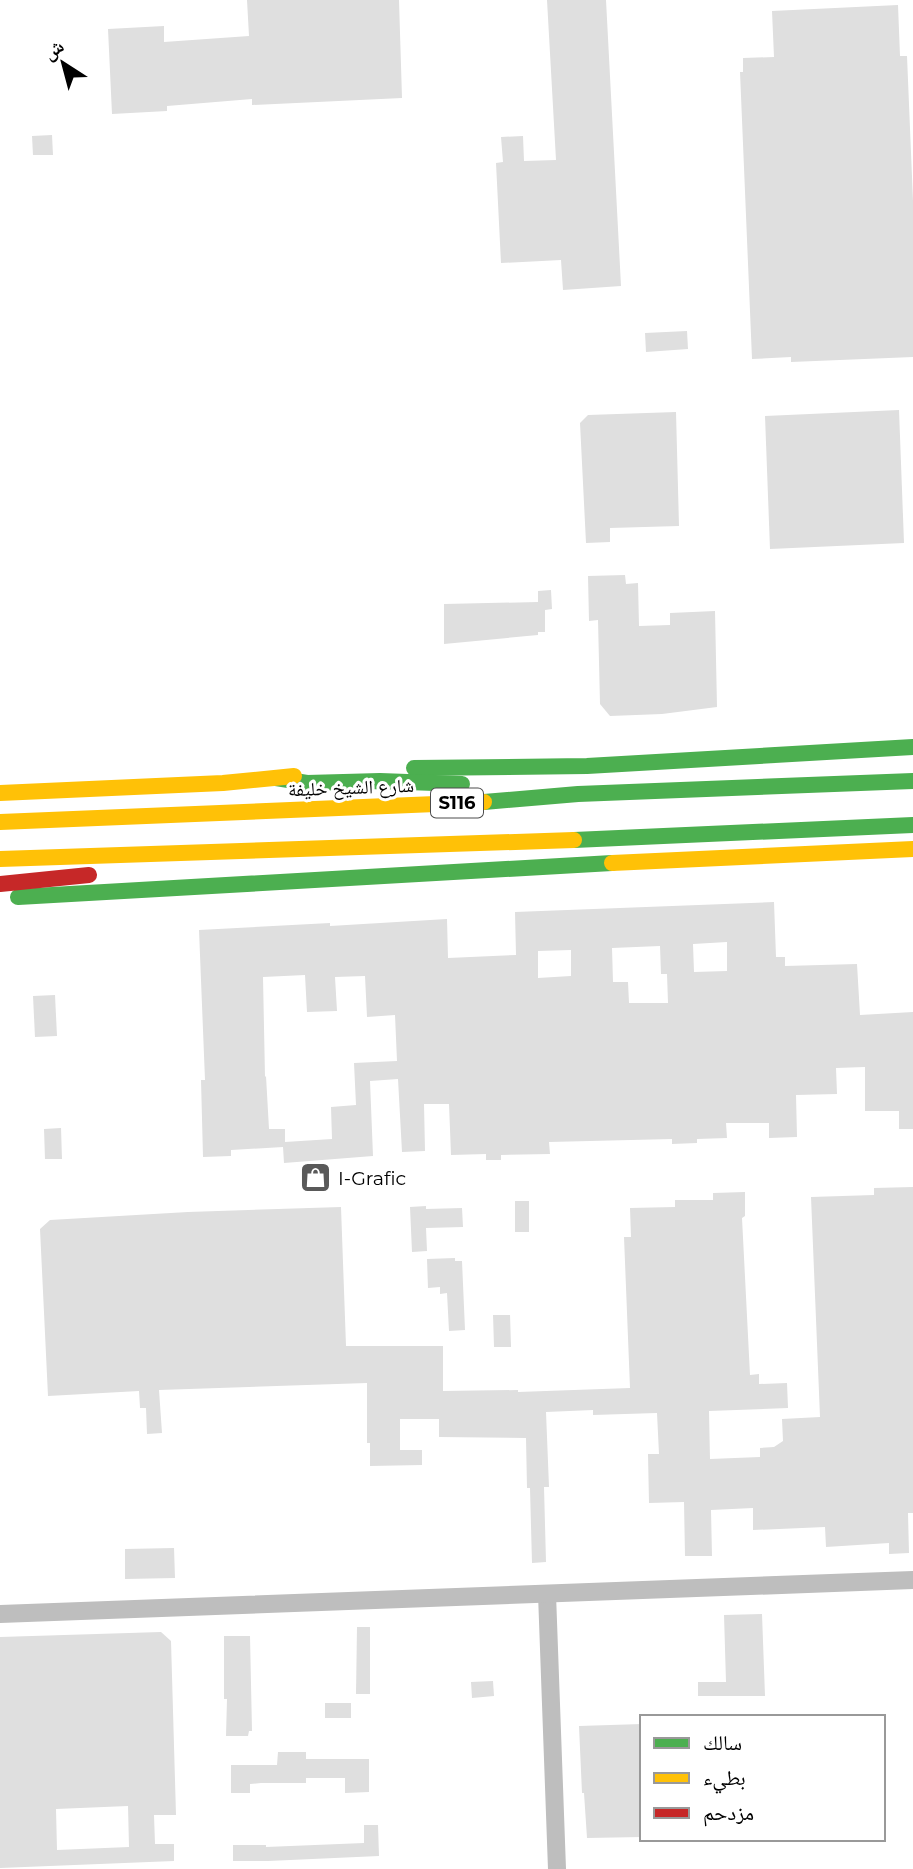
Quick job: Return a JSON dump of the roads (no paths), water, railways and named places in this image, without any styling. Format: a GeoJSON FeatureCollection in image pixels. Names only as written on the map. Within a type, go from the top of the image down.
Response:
{"type":"FeatureCollection","features":[{"type":"Feature","properties":{"kind":"main road"},"geometry":{"type":"LineString","coordinates":[[0,793],[223,783],[389,768],[587,766],[912,746]]}},
{"type":"Feature","properties":{"kind":"main road"},"geometry":{"type":"LineString","coordinates":[[276,778],[307,783],[380,781],[476,784]]}},
{"type":"Feature","properties":{"kind":"main road","name":"شارع الشيخ خليفة"},"geometry":{"type":"LineString","coordinates":[[0,822],[913,781]]}},
{"type":"Feature","properties":{"kind":"main road"},"geometry":{"type":"LineString","coordinates":[[506,784],[578,794]]}},
{"type":"Feature","properties":{"kind":"main road"},"geometry":{"type":"LineString","coordinates":[[0,787],[20,792]]}},
{"type":"Feature","properties":{"kind":"main road","name":"S116"},"geometry":{"type":"LineString","coordinates":[[0,859],[500,843],[913,825]]}},
{"type":"Feature","properties":{"kind":"main road"},"geometry":{"type":"LineString","coordinates":[[0,898],[486,869],[913,849]]}},
{"type":"Feature","properties":{"kind":"main road"},"geometry":{"type":"LineString","coordinates":[[128,872],[197,851]]}},
{"type":"Feature","properties":{"kind":"main road"},"geometry":{"type":"LineString","coordinates":[[0,884],[102,874]]}},
{"type":"Feature","properties":{"kind":"street"},"geometry":{"type":"LineString","coordinates":[[0,1614],[913,1580]]}},
{"type":"Feature","properties":{"kind":"street"},"geometry":{"type":"LineString","coordinates":[[547,1594],[557,1869]]}},
{"type":"Feature","properties":{"kind":"place","name":"I-Grafic"},"geometry":{"type":"Point","coordinates":[315,1178]}}]}
